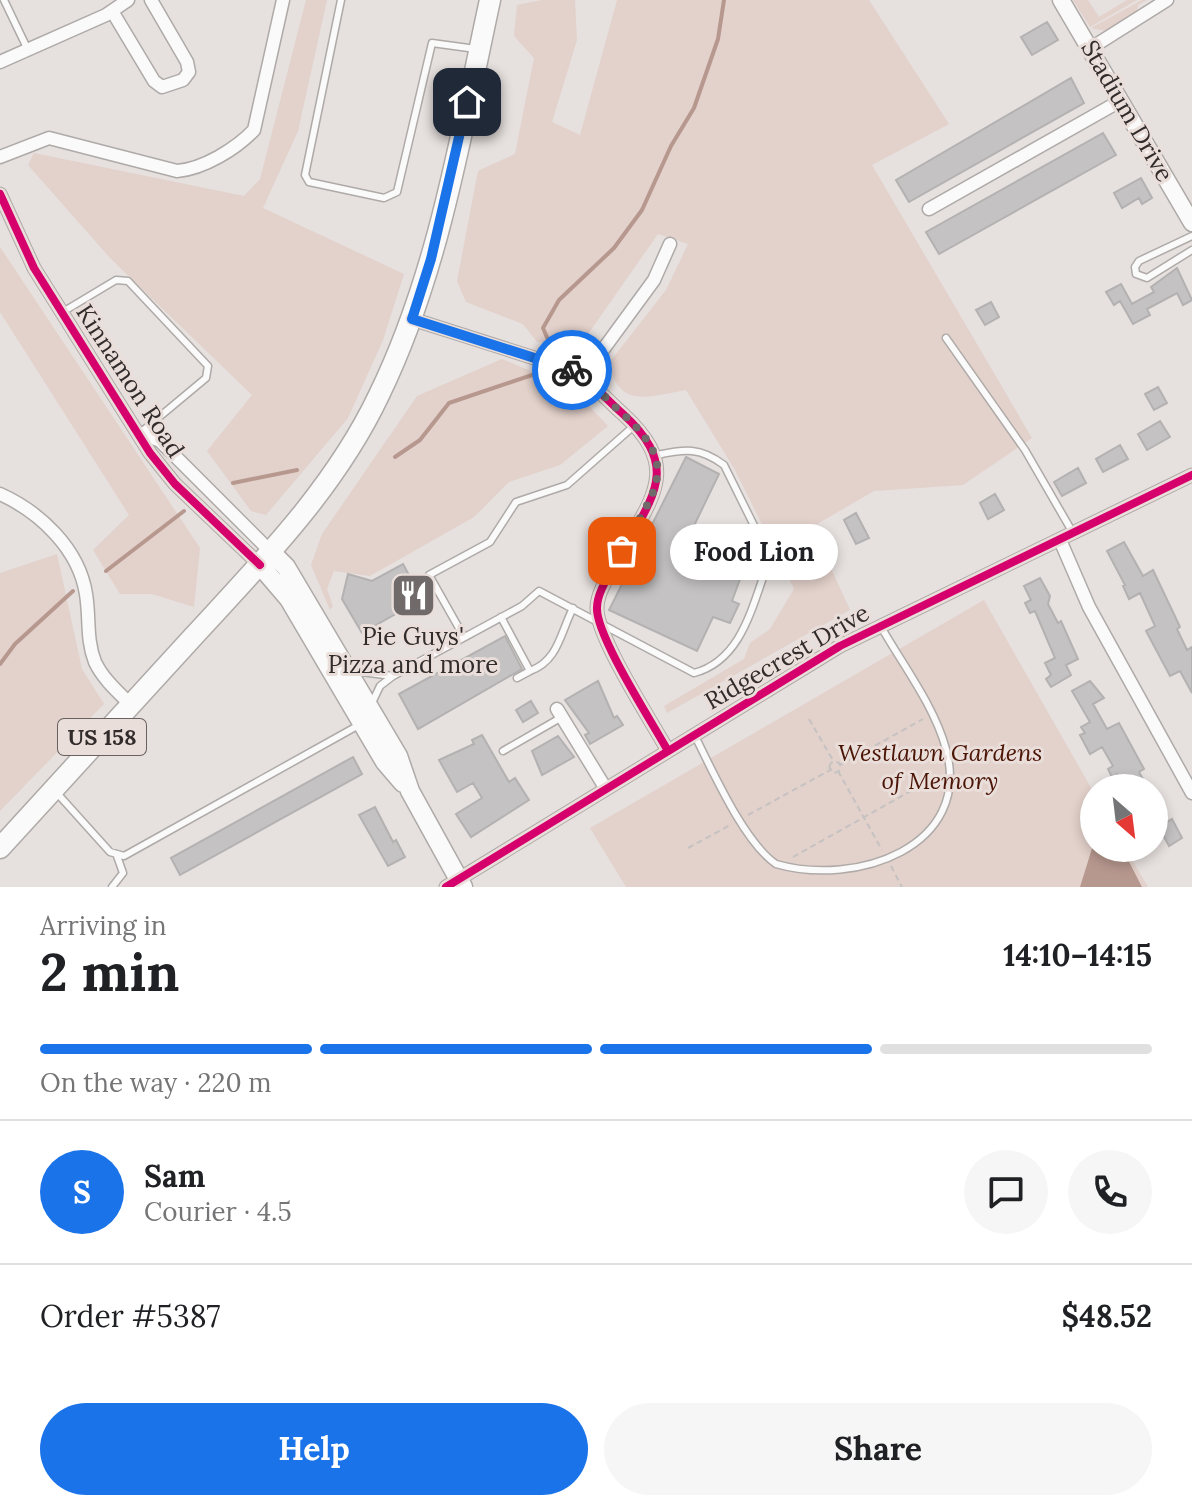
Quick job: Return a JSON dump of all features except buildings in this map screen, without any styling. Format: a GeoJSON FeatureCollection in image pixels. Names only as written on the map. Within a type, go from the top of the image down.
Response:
{"type":"FeatureCollection","features":[{"type":"Feature","properties":{"kind":"main road","name":"US 158"},"geometry":{"type":"LineString","coordinates":[[0,848],[265,558],[326,482],[363,426],[412,319],[431,259],[490,0]]}},
{"type":"Feature","properties":{"kind":"main road","name":"Kinnamon Road"},"geometry":{"type":"LineString","coordinates":[[265,558],[286,567],[347,669],[366,716]]}},
{"type":"Feature","properties":{"kind":"main road","name":"Kinnamon Road"},"geometry":{"type":"LineString","coordinates":[[265,558],[366,716],[398,756],[410,791],[456,885]]}},
{"type":"Feature","properties":{"kind":"street"},"geometry":{"type":"LineString","coordinates":[[0,62],[112,11],[128,0]]}},
{"type":"Feature","properties":{"kind":"street"},"geometry":{"type":"LineString","coordinates":[[112,11],[154,81],[162,87],[171,87],[189,72],[187,62],[151,0]]}},
{"type":"Feature","properties":{"kind":"street"},"geometry":{"type":"LineString","coordinates":[[0,157],[49,138],[177,171],[191,170],[254,130],[283,0]]}},
{"type":"Feature","properties":{"kind":"street","name":"Stadium Drive"},"geometry":{"type":"LineString","coordinates":[[1061,0],[1192,223]]}},
{"type":"Feature","properties":{"kind":"street"},"geometry":{"type":"LineString","coordinates":[[1091,48],[1167,0]]}},
{"type":"Feature","properties":{"kind":"street"},"geometry":{"type":"LineString","coordinates":[[929,209],[1120,101]]}},
{"type":"Feature","properties":{"kind":"street","name":"Kinnamon Road"},"geometry":{"type":"LineString","coordinates":[[0,194],[34,268],[60,313],[121,409],[140,433],[150,453],[175,484],[265,558]]}},
{"type":"Feature","properties":{"kind":"street"},"geometry":{"type":"LineString","coordinates":[[583,377],[654,280],[670,244]]}},
{"type":"Feature","properties":{"kind":"street"},"geometry":{"type":"LineString","coordinates":[[412,319],[537,356],[583,377],[635,425],[657,455],[655,490],[599,597],[600,624],[668,751]]}},
{"type":"Feature","properties":{"kind":"street","name":"Kinnamon Road"},"geometry":{"type":"LineString","coordinates":[[140,433],[160,441],[265,558]]}},
{"type":"Feature","properties":{"kind":"street"},"geometry":{"type":"LineString","coordinates":[[175,484],[187,471]]}},
{"type":"Feature","properties":{"kind":"street","name":"Ridgecrest Drive"},"geometry":{"type":"LineString","coordinates":[[456,885],[797,670],[880,625],[1192,475]]}},
{"type":"Feature","properties":{"kind":"street"},"geometry":{"type":"LineString","coordinates":[[0,494],[21,504],[56,533],[68,550],[83,580],[87,628],[95,662],[102,675],[131,705]]}},
{"type":"Feature","properties":{"kind":"street"},"geometry":{"type":"LineString","coordinates":[[1060,540],[1089,607],[1192,793]]}},
{"type":"Feature","properties":{"kind":"street"},"geometry":{"type":"LineString","coordinates":[[560,713],[606,789]]}},
{"type":"Feature","properties":{"kind":"lane"},"geometry":{"type":"LineString","coordinates":[[4,0],[28,50]]}},
{"type":"Feature","properties":{"kind":"lane"},"geometry":{"type":"LineString","coordinates":[[341,0],[305,175],[309,182],[384,198],[397,192],[432,43],[479,50]]}},
{"type":"Feature","properties":{"kind":"lane"},"geometry":{"type":"LineString","coordinates":[[1192,236],[1139,261],[1135,267],[1136,274],[1147,278],[1192,250]]}},
{"type":"Feature","properties":{"kind":"lane"},"geometry":{"type":"LineString","coordinates":[[60,313],[116,280],[128,281],[208,366],[206,378],[140,433]]}},
{"type":"Feature","properties":{"kind":"lane"},"geometry":{"type":"LineString","coordinates":[[946,338],[1025,450],[1073,533]]}},
{"type":"Feature","properties":{"kind":"lane"},"geometry":{"type":"LineString","coordinates":[[464,637],[429,575],[490,542],[516,502],[567,485],[635,425]]}},
{"type":"Feature","properties":{"kind":"lane"},"geometry":{"type":"LineString","coordinates":[[117,856],[133,853],[366,716],[380,686],[393,676],[501,617],[539,591],[694,673],[715,668],[735,647],[770,558],[724,465],[711,455],[691,448],[657,455]]}},
{"type":"Feature","properties":{"kind":"lane"},"geometry":{"type":"LineString","coordinates":[[517,678],[545,665],[555,655],[558,638],[573,608]]}},
{"type":"Feature","properties":{"kind":"lane"},"geometry":{"type":"LineString","coordinates":[[501,617],[530,671]]}},
{"type":"Feature","properties":{"kind":"lane"},"geometry":{"type":"LineString","coordinates":[[880,625],[931,714],[946,750],[949,770],[944,809],[924,845]]}},
{"type":"Feature","properties":{"kind":"lane"},"geometry":{"type":"LineString","coordinates":[[347,669],[393,676]]}},
{"type":"Feature","properties":{"kind":"lane"},"geometry":{"type":"LineString","coordinates":[[503,751],[560,713]]}},
{"type":"Feature","properties":{"kind":"lane"},"geometry":{"type":"LineString","coordinates":[[694,734],[756,845],[777,865],[800,877]]}},
{"type":"Feature","properties":{"kind":"lane"},"geometry":{"type":"LineString","coordinates":[[54,789],[117,856],[123,873],[112,887]]}},
{"type":"Feature","properties":{"kind":"path"},"geometry":{"type":"LineString","coordinates":[[840,765],[931,714]]}},
{"type":"Feature","properties":{"kind":"path"},"geometry":{"type":"LineString","coordinates":[[809,719],[834,762]]}},
{"type":"Feature","properties":{"kind":"path"},"geometry":{"type":"LineString","coordinates":[[837,760],[842,769],[834,773],[829,765],[834,762],[837,760]]}},
{"type":"Feature","properties":{"kind":"path"},"geometry":{"type":"LineString","coordinates":[[688,848],[832,769]]}},
{"type":"Feature","properties":{"kind":"path"},"geometry":{"type":"LineString","coordinates":[[777,865],[949,770]]}},
{"type":"Feature","properties":{"kind":"path"},"geometry":{"type":"LineString","coordinates":[[838,771],[902,887]]}},
{"type":"Feature","properties":{"kind":"green space"},"geometry":{"type":"Polygon","coordinates":[[[306,0],[327,0],[298,131],[263,208],[404,274],[383,340],[348,418],[266,515],[251,511],[207,451],[252,395],[111,259],[28,165],[34,153],[244,196],[260,179],[306,0]]]}},
{"type":"Feature","properties":{"kind":"green space"},"geometry":{"type":"Polygon","coordinates":[[[542,0],[575,0],[577,40],[552,122],[580,135],[617,0],[869,0],[949,124],[872,165],[1032,438],[963,485],[874,491],[812,527],[850,610],[667,713],[664,706],[744,659],[750,643],[770,629],[794,589],[735,470],[686,390],[648,396],[628,394],[620,388],[609,363],[666,290],[688,244],[658,234],[579,347],[537,342],[523,324],[466,302],[457,281],[478,171],[515,154],[534,58],[514,36],[517,5],[542,0]]]}},
{"type":"Feature","properties":{"kind":"green space"},"geometry":{"type":"Polygon","coordinates":[[[1073,0],[1088,0],[1099,17],[1127,0],[1137,0],[1090,27],[1073,0]]]}},
{"type":"Feature","properties":{"kind":"green space"},"geometry":{"type":"Polygon","coordinates":[[[1147,0],[1138,5],[1137,12],[1106,31],[1091,28],[1147,0]]]}},
{"type":"Feature","properties":{"kind":"green space"},"geometry":{"type":"Polygon","coordinates":[[[0,247],[200,548],[194,607],[152,594],[120,594],[93,550],[129,515],[0,312],[0,247]]]}},
{"type":"Feature","properties":{"kind":"green space"},"geometry":{"type":"Polygon","coordinates":[[[502,359],[572,388],[608,426],[560,465],[509,482],[474,517],[370,576],[334,571],[327,589],[333,606],[330,610],[311,565],[322,534],[417,396],[502,359]]]}},
{"type":"Feature","properties":{"kind":"green space"},"geometry":{"type":"Polygon","coordinates":[[[57,554],[82,669],[104,704],[0,811],[0,573],[57,554]]]}},
{"type":"Feature","properties":{"kind":"green space","name":"Westlawn Gardens of Memory"},"geometry":{"type":"Polygon","coordinates":[[[984,600],[1083,774],[1080,774],[1080,862],[1133,862],[1148,887],[626,887],[590,828],[984,600]]]}},
{"type":"Feature","properties":{"kind":"shaded area"},"geometry":{"type":"Polygon","coordinates":[[[1088,862],[1129,862],[1142,887],[1080,887],[1088,862]]]}},
{"type":"Feature","properties":{"kind":"waterway"},"geometry":{"type":"LineString","coordinates":[[549,342],[543,328],[559,300],[614,248],[642,210],[671,146],[694,108],[718,39],[724,0]]}},
{"type":"Feature","properties":{"kind":"waterway"},"geometry":{"type":"LineString","coordinates":[[395,457],[420,440],[449,403],[541,372]]}},
{"type":"Feature","properties":{"kind":"waterway"},"geometry":{"type":"LineString","coordinates":[[233,483],[297,470]]}},
{"type":"Feature","properties":{"kind":"waterway"},"geometry":{"type":"LineString","coordinates":[[106,571],[184,511]]}},
{"type":"Feature","properties":{"kind":"waterway"},"geometry":{"type":"LineString","coordinates":[[0,664],[15,644],[73,591]]}},
{"type":"Feature","properties":{"kind":"cycle path"},"geometry":{"type":"LineString","coordinates":[[0,194],[34,268],[150,453],[175,484],[260,565]]}},
{"type":"Feature","properties":{"kind":"cycle path"},"geometry":{"type":"LineString","coordinates":[[412,319],[572,370],[623,414],[652,451],[657,468],[656,484],[642,518],[605,582],[597,608],[605,638],[668,751]]}},
{"type":"Feature","properties":{"kind":"cycle path"},"geometry":{"type":"LineString","coordinates":[[446,887],[840,646],[1192,475]]}},
{"type":"Feature","properties":{"kind":"way so far"},"geometry":{"type":"LineString","coordinates":[[572,370],[591,383],[644,434],[657,455],[659,463],[655,490],[622,551]]}},
{"type":"Feature","properties":{"kind":"place","name":"Food Lion"},"geometry":{"type":"Point","coordinates":[622,551]}},
{"type":"Feature","properties":{"kind":"place","name":"Pie Guys' Pizza and more"},"geometry":{"type":"Point","coordinates":[413,595]}},
{"type":"Feature","properties":{"kind":"route"},"geometry":{"type":"LineString","coordinates":[[467,102],[431,259],[412,319],[537,356],[572,370]]}}]}
